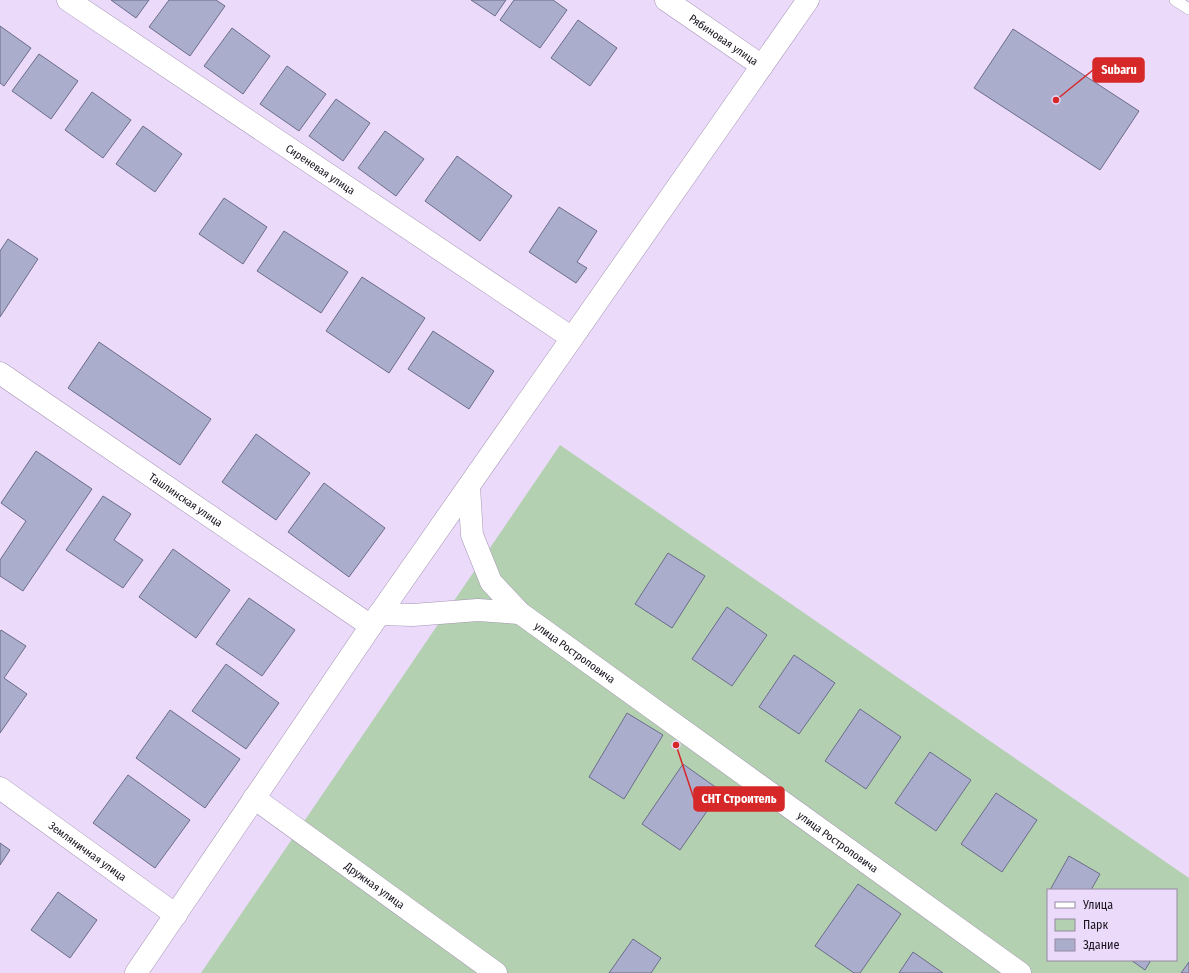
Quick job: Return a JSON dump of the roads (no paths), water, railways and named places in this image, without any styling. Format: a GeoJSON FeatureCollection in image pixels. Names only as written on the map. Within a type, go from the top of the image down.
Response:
{"type":"FeatureCollection","features":[{"type":"Feature","properties":{"kind":"street","name":"Сиреневая улица"},"geometry":{"type":"LineString","coordinates":[[68,0],[572,338]]}},
{"type":"Feature","properties":{"kind":"street","name":"Рябиновая улица"},"geometry":{"type":"LineString","coordinates":[[666,0],[762,66]]}},
{"type":"Feature","properties":{"kind":"street"},"geometry":{"type":"LineString","coordinates":[[136,973],[375,620],[808,0]]}},
{"type":"Feature","properties":{"kind":"street","name":"Ташлинская улица"},"geometry":{"type":"LineString","coordinates":[[0,373],[375,620]]}},
{"type":"Feature","properties":{"kind":"street","name":"улица Ростроповича"},"geometry":{"type":"LineString","coordinates":[[469,487],[472,535],[491,582],[520,613],[1020,973]]}},
{"type":"Feature","properties":{"kind":"street"},"geometry":{"type":"LineString","coordinates":[[375,620],[413,615],[478,610],[520,613]]}},
{"type":"Feature","properties":{"kind":"street","name":"Земляничная улица"},"geometry":{"type":"LineString","coordinates":[[0,788],[176,915]]}},
{"type":"Feature","properties":{"kind":"street","name":"Дружная улица"},"geometry":{"type":"LineString","coordinates":[[254,798],[496,973]]}},
{"type":"Feature","properties":{"kind":"lane"},"geometry":{"type":"LineString","coordinates":[[1176,0],[1189,9]]}},
{"type":"Feature","properties":{"kind":"place","name":"Subaru"},"geometry":{"type":"Point","coordinates":[1056,100]}},
{"type":"Feature","properties":{"kind":"place","name":"СНТ Строитель"},"geometry":{"type":"Point","coordinates":[676,745]}}]}
